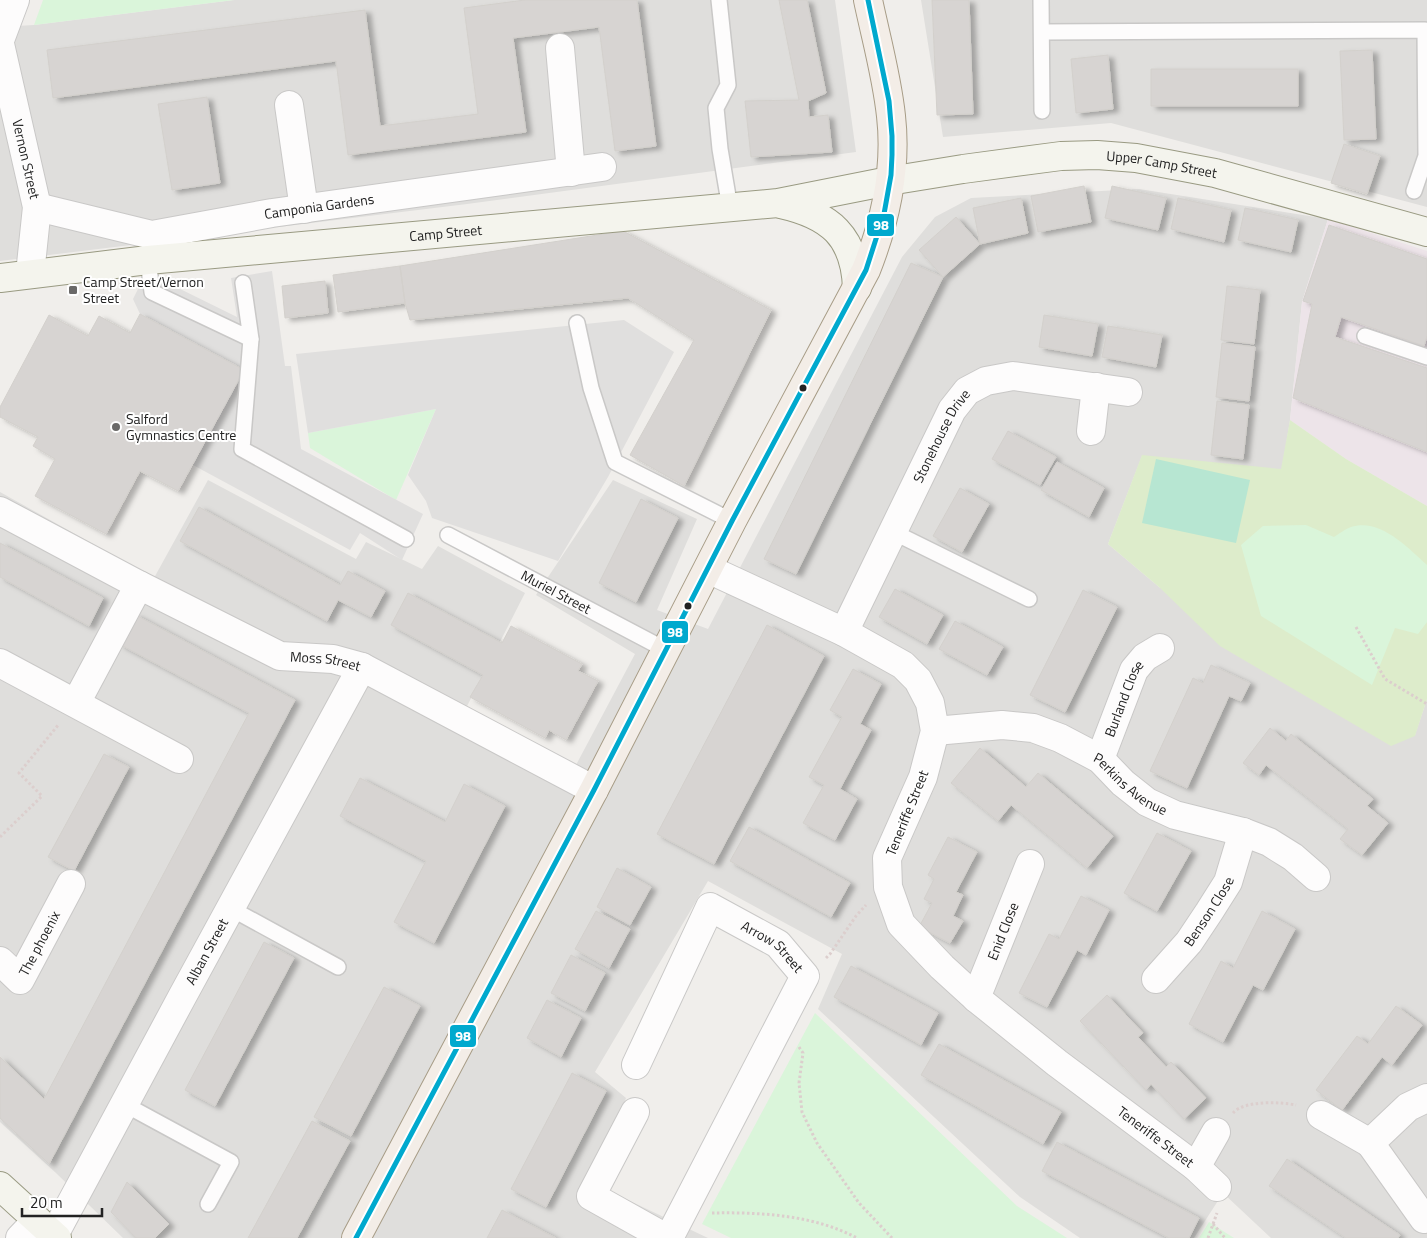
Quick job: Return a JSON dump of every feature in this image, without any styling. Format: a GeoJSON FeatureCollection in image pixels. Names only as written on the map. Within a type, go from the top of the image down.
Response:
{"type":"FeatureCollection","features":[{"type":"Feature","properties":{"kind":"main road"},"geometry":{"type":"LineString","coordinates":[[356,1238],[594,790],[732,521],[866,270],[877,240],[890,181],[892,141],[892,118],[887,87],[868,0]]}},
{"type":"Feature","properties":{"kind":"main road","name":"Upper Camp Street"},"geometry":{"type":"LineString","coordinates":[[890,181],[1060,156],[1097,155],[1136,158],[1216,173],[1427,232]]}},
{"type":"Feature","properties":{"kind":"main road","name":"Camp Street"},"geometry":{"type":"LineString","coordinates":[[0,278],[148,260],[778,204],[890,181]]}},
{"type":"Feature","properties":{"kind":"main road"},"geometry":{"type":"LineString","coordinates":[[778,204],[803,209],[821,218],[836,229],[846,241],[853,257],[857,288]]}},
{"type":"Feature","properties":{"kind":"main road"},"geometry":{"type":"LineString","coordinates":[[0,1186],[42,1233]]}},
{"type":"Feature","properties":{"kind":"street","name":"Vernon Street"},"geometry":{"type":"LineString","coordinates":[[15,0],[0,42],[3,71],[37,207],[30,274]]}},
{"type":"Feature","properties":{"kind":"street"},"geometry":{"type":"LineString","coordinates":[[560,48],[571,172]]}},
{"type":"Feature","properties":{"kind":"street"},"geometry":{"type":"LineString","coordinates":[[289,105],[304,209]]}},
{"type":"Feature","properties":{"kind":"street","name":"Camponia Gardens"},"geometry":{"type":"LineString","coordinates":[[37,207],[152,235],[304,209],[602,167]]}},
{"type":"Feature","properties":{"kind":"street","name":"Stonehouse Drive"},"geometry":{"type":"LineString","coordinates":[[844,632],[952,410],[966,391],[986,381],[1013,376],[1128,392]]}},
{"type":"Feature","properties":{"kind":"street"},"geometry":{"type":"LineString","coordinates":[[1091,431],[1096,387]]}},
{"type":"Feature","properties":{"kind":"street","name":"Moss Street"},"geometry":{"type":"LineString","coordinates":[[0,511],[139,585],[280,656],[333,659],[362,667],[594,790]]}},
{"type":"Feature","properties":{"kind":"street","name":"Teneriffe Street"},"geometry":{"type":"LineString","coordinates":[[708,570],[844,632],[903,665],[918,680],[930,703],[935,731],[923,777],[887,858],[888,887],[901,924],[942,967],[976,998],[1057,1064],[1196,1167],[1217,1187]]}},
{"type":"Feature","properties":{"kind":"street"},"geometry":{"type":"LineString","coordinates":[[76,704],[139,585]]}},
{"type":"Feature","properties":{"kind":"street","name":"Burland Close"},"geometry":{"type":"LineString","coordinates":[[1100,759],[1134,670],[1145,657],[1160,648]]}},
{"type":"Feature","properties":{"kind":"street"},"geometry":{"type":"LineString","coordinates":[[0,663],[179,759]]}},
{"type":"Feature","properties":{"kind":"street","name":"Alban Street"},"geometry":{"type":"LineString","coordinates":[[42,1233],[124,1104],[362,667]]}},
{"type":"Feature","properties":{"kind":"street","name":"Perkins Avenue"},"geometry":{"type":"LineString","coordinates":[[935,731],[1002,725],[1033,728],[1060,738],[1100,759],[1122,783],[1147,802],[1175,815],[1243,832],[1269,842],[1293,857],[1316,877]]}},
{"type":"Feature","properties":{"kind":"street","name":"Benson Close"},"geometry":{"type":"LineString","coordinates":[[1156,979],[1189,942],[1228,882],[1243,832]]}},
{"type":"Feature","properties":{"kind":"street","name":"Enid Close"},"geometry":{"type":"LineString","coordinates":[[976,998],[1030,864]]}},
{"type":"Feature","properties":{"kind":"street","name":"The phoenix"},"geometry":{"type":"LineString","coordinates":[[0,961],[20,980],[71,884]]}},
{"type":"Feature","properties":{"kind":"street","name":"Arrow Street"},"geometry":{"type":"LineString","coordinates":[[636,1065],[710,907],[778,944],[805,976],[668,1238]]}},
{"type":"Feature","properties":{"kind":"street"},"geometry":{"type":"LineString","coordinates":[[1370,1143],[1408,1107],[1427,1098]]}},
{"type":"Feature","properties":{"kind":"street"},"geometry":{"type":"LineString","coordinates":[[635,1112],[591,1196],[668,1238]]}},
{"type":"Feature","properties":{"kind":"street"},"geometry":{"type":"LineString","coordinates":[[1321,1115],[1370,1143],[1424,1219]]}},
{"type":"Feature","properties":{"kind":"street"},"geometry":{"type":"LineString","coordinates":[[1196,1167],[1216,1132]]}},
{"type":"Feature","properties":{"kind":"lane"},"geometry":{"type":"LineString","coordinates":[[719,0],[728,85],[716,108],[720,149],[730,208]]}},
{"type":"Feature","properties":{"kind":"lane"},"geometry":{"type":"LineString","coordinates":[[1041,0],[1042,111]]}},
{"type":"Feature","properties":{"kind":"lane"},"geometry":{"type":"LineString","coordinates":[[1042,32],[1425,30],[1426,156],[1414,191]]}},
{"type":"Feature","properties":{"kind":"lane"},"geometry":{"type":"LineString","coordinates":[[148,260],[152,292],[251,339]]}},
{"type":"Feature","properties":{"kind":"lane"},"geometry":{"type":"LineString","coordinates":[[243,283],[251,339],[242,448],[406,539]]}},
{"type":"Feature","properties":{"kind":"lane"},"geometry":{"type":"LineString","coordinates":[[577,323],[591,388],[615,462],[732,521]]}},
{"type":"Feature","properties":{"kind":"lane"},"geometry":{"type":"LineString","coordinates":[[1365,336],[1427,357]]}},
{"type":"Feature","properties":{"kind":"lane"},"geometry":{"type":"LineString","coordinates":[[893,532],[1029,600]]}},
{"type":"Feature","properties":{"kind":"lane","name":"Muriel Street"},"geometry":{"type":"LineString","coordinates":[[448,535],[666,650]]}},
{"type":"Feature","properties":{"kind":"lane"},"geometry":{"type":"LineString","coordinates":[[230,908],[338,967]]}},
{"type":"Feature","properties":{"kind":"lane"},"geometry":{"type":"LineString","coordinates":[[124,1104],[231,1162],[208,1204]]}},
{"type":"Feature","properties":{"kind":"path"},"geometry":{"type":"LineString","coordinates":[[1356,627],[1385,679],[1427,704]]}},
{"type":"Feature","properties":{"kind":"path"},"geometry":{"type":"LineString","coordinates":[[0,837],[42,796],[19,773],[76,704]]}},
{"type":"Feature","properties":{"kind":"path"},"geometry":{"type":"LineString","coordinates":[[805,976],[830,954],[856,916],[872,899],[888,887]]}},
{"type":"Feature","properties":{"kind":"path"},"geometry":{"type":"LineString","coordinates":[[781,1022],[803,1053],[799,1083],[802,1112],[817,1143],[859,1202],[892,1238]]}},
{"type":"Feature","properties":{"kind":"path"},"geometry":{"type":"LineString","coordinates":[[1216,1132],[1236,1108],[1260,1103],[1278,1101],[1306,1106],[1321,1115]]}},
{"type":"Feature","properties":{"kind":"path"},"geometry":{"type":"LineString","coordinates":[[682,1214],[742,1213],[789,1217],[840,1229],[857,1238]]}},
{"type":"Feature","properties":{"kind":"path"},"geometry":{"type":"LineString","coordinates":[[1213,1224],[1225,1238]]}},
{"type":"Feature","properties":{"kind":"shaded area"},"geometry":{"type":"Polygon","coordinates":[[[234,0],[835,0],[856,152],[467,204],[0,261],[0,27],[34,25],[234,0]]]}},
{"type":"Feature","properties":{"kind":"shaded area"},"geometry":{"type":"Polygon","coordinates":[[[921,0],[1427,0],[1427,207],[1111,123],[943,137],[921,0]]]}},
{"type":"Feature","properties":{"kind":"shaded area"},"geometry":{"type":"Polygon","coordinates":[[[1139,189],[1328,219],[1302,302],[1290,420],[1282,470],[1142,456],[1108,544],[1159,587],[1415,735],[1427,699],[1427,1238],[1271,1238],[1223,1193],[1194,1238],[1080,1238],[1020,1197],[818,1009],[842,954],[708,881],[595,1072],[626,1098],[592,1183],[708,1238],[123,1238],[0,1122],[0,492],[154,578],[208,480],[356,559],[366,542],[422,569],[438,546],[525,593],[465,710],[576,765],[635,654],[536,595],[613,480],[697,519],[657,610],[708,629],[902,257],[935,217],[971,198],[1139,189]]]}},
{"type":"Feature","properties":{"kind":"shaded area"},"geometry":{"type":"Polygon","coordinates":[[[1328,219],[1427,251],[1427,506],[1346,459],[1290,420],[1302,302],[1328,219]]]}},
{"type":"Feature","properties":{"kind":"shaded area"},"geometry":{"type":"Polygon","coordinates":[[[272,271],[285,366],[291,366],[301,449],[423,514],[402,560],[360,533],[350,550],[193,465],[244,370],[140,314],[133,299],[140,285],[168,283],[237,317],[231,278],[272,271]]]}},
{"type":"Feature","properties":{"kind":"shaded area"},"geometry":{"type":"Polygon","coordinates":[[[624,320],[674,352],[608,477],[558,561],[432,518],[426,501],[408,475],[436,409],[308,433],[296,354],[624,320]]]}},
{"type":"Feature","properties":{"kind":"green space"},"geometry":{"type":"Polygon","coordinates":[[[43,0],[234,0],[34,25],[43,0]]]}},
{"type":"Feature","properties":{"kind":"green space"},"geometry":{"type":"Polygon","coordinates":[[[436,409],[396,500],[310,448],[308,433],[436,409]]]}},
{"type":"Feature","properties":{"kind":"green space"},"geometry":{"type":"Polygon","coordinates":[[[1290,420],[1346,459],[1427,506],[1427,699],[1415,736],[1391,746],[1220,646],[1159,587],[1108,544],[1142,455],[1281,469],[1290,420]]]}},
{"type":"Feature","properties":{"kind":"green space"},"geometry":{"type":"Polygon","coordinates":[[[1156,459],[1250,480],[1236,543],[1142,523],[1156,459]]]}},
{"type":"Feature","properties":{"kind":"green space"},"geometry":{"type":"Polygon","coordinates":[[[1306,525],[1334,537],[1351,527],[1362,525],[1383,530],[1411,550],[1427,565],[1427,622],[1418,634],[1395,628],[1372,685],[1261,616],[1241,545],[1263,526],[1306,525]]]}},
{"type":"Feature","properties":{"kind":"green space"},"geometry":{"type":"Polygon","coordinates":[[[815,1013],[1017,1206],[1067,1238],[731,1238],[702,1224],[815,1013]]]}},
{"type":"Feature","properties":{"kind":"green space"},"geometry":{"type":"Polygon","coordinates":[[[1209,1222],[1234,1238],[1199,1238],[1209,1222]]]}},
{"type":"Feature","properties":{"kind":"building"},"geometry":{"type":"Polygon","coordinates":[[[525,0],[637,0],[656,146],[615,151],[599,27],[513,38],[526,132],[348,155],[336,61],[53,98],[47,50],[365,10],[380,126],[478,114],[464,8],[525,0]]]}},
{"type":"Feature","properties":{"kind":"building"},"geometry":{"type":"Polygon","coordinates":[[[779,0],[807,0],[826,93],[808,101],[809,117],[828,115],[832,152],[751,157],[745,101],[799,100],[779,0]]]}},
{"type":"Feature","properties":{"kind":"building"},"geometry":{"type":"Polygon","coordinates":[[[932,0],[969,0],[973,114],[937,115],[932,0]]]}},
{"type":"Feature","properties":{"kind":"building"},"geometry":{"type":"Polygon","coordinates":[[[1372,50],[1376,139],[1344,140],[1340,51],[1372,50]]]}},
{"type":"Feature","properties":{"kind":"building"},"geometry":{"type":"Polygon","coordinates":[[[1108,55],[1113,109],[1076,113],[1071,59],[1108,55]]]}},
{"type":"Feature","properties":{"kind":"building"},"geometry":{"type":"Polygon","coordinates":[[[1151,69],[1298,69],[1298,106],[1151,106],[1151,69]]]}},
{"type":"Feature","properties":{"kind":"building"},"geometry":{"type":"Polygon","coordinates":[[[207,97],[220,183],[172,190],[158,104],[207,97]]]}},
{"type":"Feature","properties":{"kind":"building"},"geometry":{"type":"Polygon","coordinates":[[[1344,144],[1380,156],[1367,194],[1331,183],[1344,144]]]}},
{"type":"Feature","properties":{"kind":"building"},"geometry":{"type":"Polygon","coordinates":[[[1084,186],[1091,222],[1038,232],[1031,196],[1084,186]]]}},
{"type":"Feature","properties":{"kind":"building"},"geometry":{"type":"Polygon","coordinates":[[[1112,186],[1166,198],[1158,230],[1105,218],[1112,186]]]}},
{"type":"Feature","properties":{"kind":"building"},"geometry":{"type":"Polygon","coordinates":[[[1021,198],[1028,233],[980,244],[973,208],[1021,198]]]}},
{"type":"Feature","properties":{"kind":"building"},"geometry":{"type":"Polygon","coordinates":[[[1178,198],[1231,210],[1224,242],[1171,229],[1178,198]]]}},
{"type":"Feature","properties":{"kind":"building"},"geometry":{"type":"Polygon","coordinates":[[[1245,208],[1298,220],[1291,252],[1238,240],[1245,208]]]}},
{"type":"Feature","properties":{"kind":"building"},"geometry":{"type":"Polygon","coordinates":[[[956,217],[980,244],[943,277],[919,250],[956,217]]]}},
{"type":"Feature","properties":{"kind":"building"},"geometry":{"type":"Polygon","coordinates":[[[1329,225],[1427,259],[1427,336],[1424,346],[1341,317],[1335,337],[1427,368],[1427,452],[1293,398],[1312,304],[1303,301],[1329,225]]]}},
{"type":"Feature","properties":{"kind":"building"},"geometry":{"type":"Polygon","coordinates":[[[623,231],[771,310],[684,486],[630,455],[694,340],[628,298],[410,320],[405,303],[400,266],[623,231]]]}},
{"type":"Feature","properties":{"kind":"building"},"geometry":{"type":"Polygon","coordinates":[[[911,263],[943,277],[796,574],[764,559],[911,263]]]}},
{"type":"Feature","properties":{"kind":"building"},"geometry":{"type":"Polygon","coordinates":[[[400,266],[405,303],[338,312],[333,275],[400,266]]]}},
{"type":"Feature","properties":{"kind":"building"},"geometry":{"type":"Polygon","coordinates":[[[325,281],[328,313],[285,318],[282,286],[325,281]]]}},
{"type":"Feature","properties":{"kind":"building"},"geometry":{"type":"Polygon","coordinates":[[[1227,286],[1260,290],[1254,344],[1221,340],[1227,286]]]}},
{"type":"Feature","properties":{"kind":"building","name":"Salford Gymnastics Centre"},"geometry":{"type":"Polygon","coordinates":[[[140,314],[244,370],[178,491],[140,471],[106,534],[35,496],[55,459],[33,446],[38,437],[0,417],[0,407],[49,315],[88,336],[99,316],[130,333],[140,314]]]}},
{"type":"Feature","properties":{"kind":"building"},"geometry":{"type":"Polygon","coordinates":[[[1044,315],[1098,324],[1092,356],[1039,347],[1044,315]]]}},
{"type":"Feature","properties":{"kind":"building"},"geometry":{"type":"Polygon","coordinates":[[[1108,326],[1162,335],[1156,367],[1102,357],[1108,326]]]}},
{"type":"Feature","properties":{"kind":"building"},"geometry":{"type":"Polygon","coordinates":[[[1222,343],[1255,347],[1249,401],[1216,397],[1222,343]]]}},
{"type":"Feature","properties":{"kind":"building"},"geometry":{"type":"Polygon","coordinates":[[[1217,401],[1249,405],[1243,459],[1211,455],[1217,401]]]}},
{"type":"Feature","properties":{"kind":"building"},"geometry":{"type":"Polygon","coordinates":[[[1008,431],[1056,457],[1040,485],[992,459],[1008,431]]]}},
{"type":"Feature","properties":{"kind":"building"},"geometry":{"type":"Polygon","coordinates":[[[1057,462],[1104,488],[1089,517],[1041,490],[1057,462]]]}},
{"type":"Feature","properties":{"kind":"building"},"geometry":{"type":"Polygon","coordinates":[[[960,488],[989,504],[962,552],[933,536],[960,488]]]}},
{"type":"Feature","properties":{"kind":"building"},"geometry":{"type":"Polygon","coordinates":[[[641,499],[678,518],[636,602],[599,583],[641,499]]]}},
{"type":"Feature","properties":{"kind":"building"},"geometry":{"type":"Polygon","coordinates":[[[199,507],[340,585],[348,571],[385,591],[371,617],[338,600],[327,621],[180,541],[199,507]]]}},
{"type":"Feature","properties":{"kind":"building"},"geometry":{"type":"Polygon","coordinates":[[[0,543],[103,598],[89,626],[0,577],[0,543]]]}},
{"type":"Feature","properties":{"kind":"building"},"geometry":{"type":"Polygon","coordinates":[[[895,589],[943,615],[927,644],[879,617],[895,589]]]}},
{"type":"Feature","properties":{"kind":"building"},"geometry":{"type":"Polygon","coordinates":[[[1083,590],[1117,607],[1065,712],[1030,695],[1083,590]]]}},
{"type":"Feature","properties":{"kind":"building"},"geometry":{"type":"Polygon","coordinates":[[[408,593],[502,643],[511,626],[582,664],[578,671],[598,681],[566,740],[549,730],[545,738],[470,697],[483,675],[391,625],[408,593]]]}},
{"type":"Feature","properties":{"kind":"building"},"geometry":{"type":"Polygon","coordinates":[[[134,614],[295,700],[49,1164],[0,1118],[0,1057],[44,1099],[249,713],[119,644],[134,614]]]}},
{"type":"Feature","properties":{"kind":"building"},"geometry":{"type":"Polygon","coordinates":[[[955,621],[1003,647],[987,675],[939,649],[955,621]]]}},
{"type":"Feature","properties":{"kind":"building"},"geometry":{"type":"Polygon","coordinates":[[[767,625],[824,656],[714,864],[657,834],[767,625]]]}},
{"type":"Feature","properties":{"kind":"building"},"geometry":{"type":"Polygon","coordinates":[[[1211,665],[1250,683],[1241,701],[1229,696],[1187,788],[1150,771],[1193,678],[1203,683],[1211,665]]]}},
{"type":"Feature","properties":{"kind":"building"},"geometry":{"type":"Polygon","coordinates":[[[853,669],[881,684],[860,724],[871,730],[840,789],[857,799],[835,840],[803,823],[824,785],[809,777],[842,717],[830,710],[853,669]]]}},
{"type":"Feature","properties":{"kind":"building"},"geometry":{"type":"Polygon","coordinates":[[[1270,728],[1286,741],[1291,734],[1373,799],[1367,806],[1388,823],[1362,855],[1340,839],[1348,829],[1266,765],[1259,775],[1243,763],[1270,728]]]}},
{"type":"Feature","properties":{"kind":"building"},"geometry":{"type":"Polygon","coordinates":[[[980,748],[1026,787],[1038,773],[1113,836],[1087,868],[1011,805],[998,821],[951,783],[980,748]]]}},
{"type":"Feature","properties":{"kind":"building"},"geometry":{"type":"Polygon","coordinates":[[[104,754],[129,767],[74,871],[48,857],[104,754]]]}},
{"type":"Feature","properties":{"kind":"building"},"geometry":{"type":"Polygon","coordinates":[[[360,778],[445,822],[464,784],[505,806],[434,943],[394,922],[426,861],[340,816],[360,778]]]}},
{"type":"Feature","properties":{"kind":"building"},"geometry":{"type":"Polygon","coordinates":[[[749,827],[850,883],[831,917],[730,861],[749,827]]]}},
{"type":"Feature","properties":{"kind":"building"},"geometry":{"type":"Polygon","coordinates":[[[1157,833],[1191,851],[1157,911],[1124,893],[1157,833]]]}},
{"type":"Feature","properties":{"kind":"building"},"geometry":{"type":"Polygon","coordinates":[[[948,837],[977,852],[956,892],[963,895],[953,916],[963,921],[950,943],[919,927],[932,903],[924,899],[934,879],[928,875],[948,837]]]}},
{"type":"Feature","properties":{"kind":"building"},"geometry":{"type":"Polygon","coordinates":[[[617,868],[651,887],[630,925],[597,907],[617,868]]]}},
{"type":"Feature","properties":{"kind":"building"},"geometry":{"type":"Polygon","coordinates":[[[1081,896],[1109,910],[1086,955],[1077,950],[1047,1007],[1019,993],[1049,934],[1059,939],[1081,896]]]}},
{"type":"Feature","properties":{"kind":"building"},"geometry":{"type":"Polygon","coordinates":[[[596,911],[630,929],[609,968],[575,949],[596,911]]]}},
{"type":"Feature","properties":{"kind":"building"},"geometry":{"type":"Polygon","coordinates":[[[1262,911],[1295,929],[1263,990],[1253,985],[1223,1042],[1189,1024],[1221,961],[1233,968],[1262,911]]]}},
{"type":"Feature","properties":{"kind":"building"},"geometry":{"type":"Polygon","coordinates":[[[264,942],[294,958],[215,1106],[185,1090],[264,942]]]}},
{"type":"Feature","properties":{"kind":"building"},"geometry":{"type":"Polygon","coordinates":[[[571,955],[605,973],[585,1011],[551,993],[571,955]]]}},
{"type":"Feature","properties":{"kind":"building"},"geometry":{"type":"Polygon","coordinates":[[[851,966],[938,1013],[921,1045],[834,997],[851,966]]]}},
{"type":"Feature","properties":{"kind":"building"},"geometry":{"type":"Polygon","coordinates":[[[384,987],[420,1006],[351,1136],[314,1117],[384,987]]]}},
{"type":"Feature","properties":{"kind":"building"},"geometry":{"type":"Polygon","coordinates":[[[1107,995],[1143,1033],[1138,1037],[1166,1067],[1171,1062],[1206,1098],[1184,1119],[1151,1084],[1146,1090],[1080,1021],[1107,995]]]}},
{"type":"Feature","properties":{"kind":"building"},"geometry":{"type":"Polygon","coordinates":[[[547,1000],[581,1018],[561,1057],[527,1038],[547,1000]]]}},
{"type":"Feature","properties":{"kind":"building"},"geometry":{"type":"Polygon","coordinates":[[[1396,1006],[1422,1025],[1392,1065],[1382,1057],[1342,1110],[1316,1090],[1357,1036],[1368,1044],[1396,1006]]]}},
{"type":"Feature","properties":{"kind":"building"},"geometry":{"type":"Polygon","coordinates":[[[939,1044],[1061,1112],[1043,1144],[921,1075],[939,1044]]]}},
{"type":"Feature","properties":{"kind":"building"},"geometry":{"type":"Polygon","coordinates":[[[572,1073],[606,1091],[546,1207],[511,1189],[572,1073]]]}},
{"type":"Feature","properties":{"kind":"building"},"geometry":{"type":"Polygon","coordinates":[[[312,1121],[350,1141],[297,1238],[248,1238],[312,1121]]]}},
{"type":"Feature","properties":{"kind":"building"},"geometry":{"type":"Polygon","coordinates":[[[1057,1142],[1199,1218],[1189,1238],[1169,1238],[1042,1171],[1057,1142]]]}},
{"type":"Feature","properties":{"kind":"building"},"geometry":{"type":"Polygon","coordinates":[[[1287,1159],[1400,1235],[1398,1238],[1346,1238],[1269,1186],[1287,1159]]]}},
{"type":"Feature","properties":{"kind":"building"},"geometry":{"type":"Polygon","coordinates":[[[127,1182],[169,1224],[155,1238],[136,1238],[111,1212],[127,1182]]]}},
{"type":"Feature","properties":{"kind":"building"},"geometry":{"type":"Polygon","coordinates":[[[502,1210],[556,1238],[487,1238],[502,1210]]]}},
{"type":"Feature","properties":{"kind":"transit line","name":"98"},"geometry":{"type":"LineString","coordinates":[[356,1238],[594,790],[732,521],[866,270],[884,214],[891,175],[892,155],[889,101],[868,0]]}},
{"type":"Feature","properties":{"kind":"place","name":"Camp Street/Vernon Street"},"geometry":{"type":"Point","coordinates":[73,290]}},
{"type":"Feature","properties":{"kind":"place","name":"Salford Gymnastics Centre"},"geometry":{"type":"Point","coordinates":[116,427]}}]}
